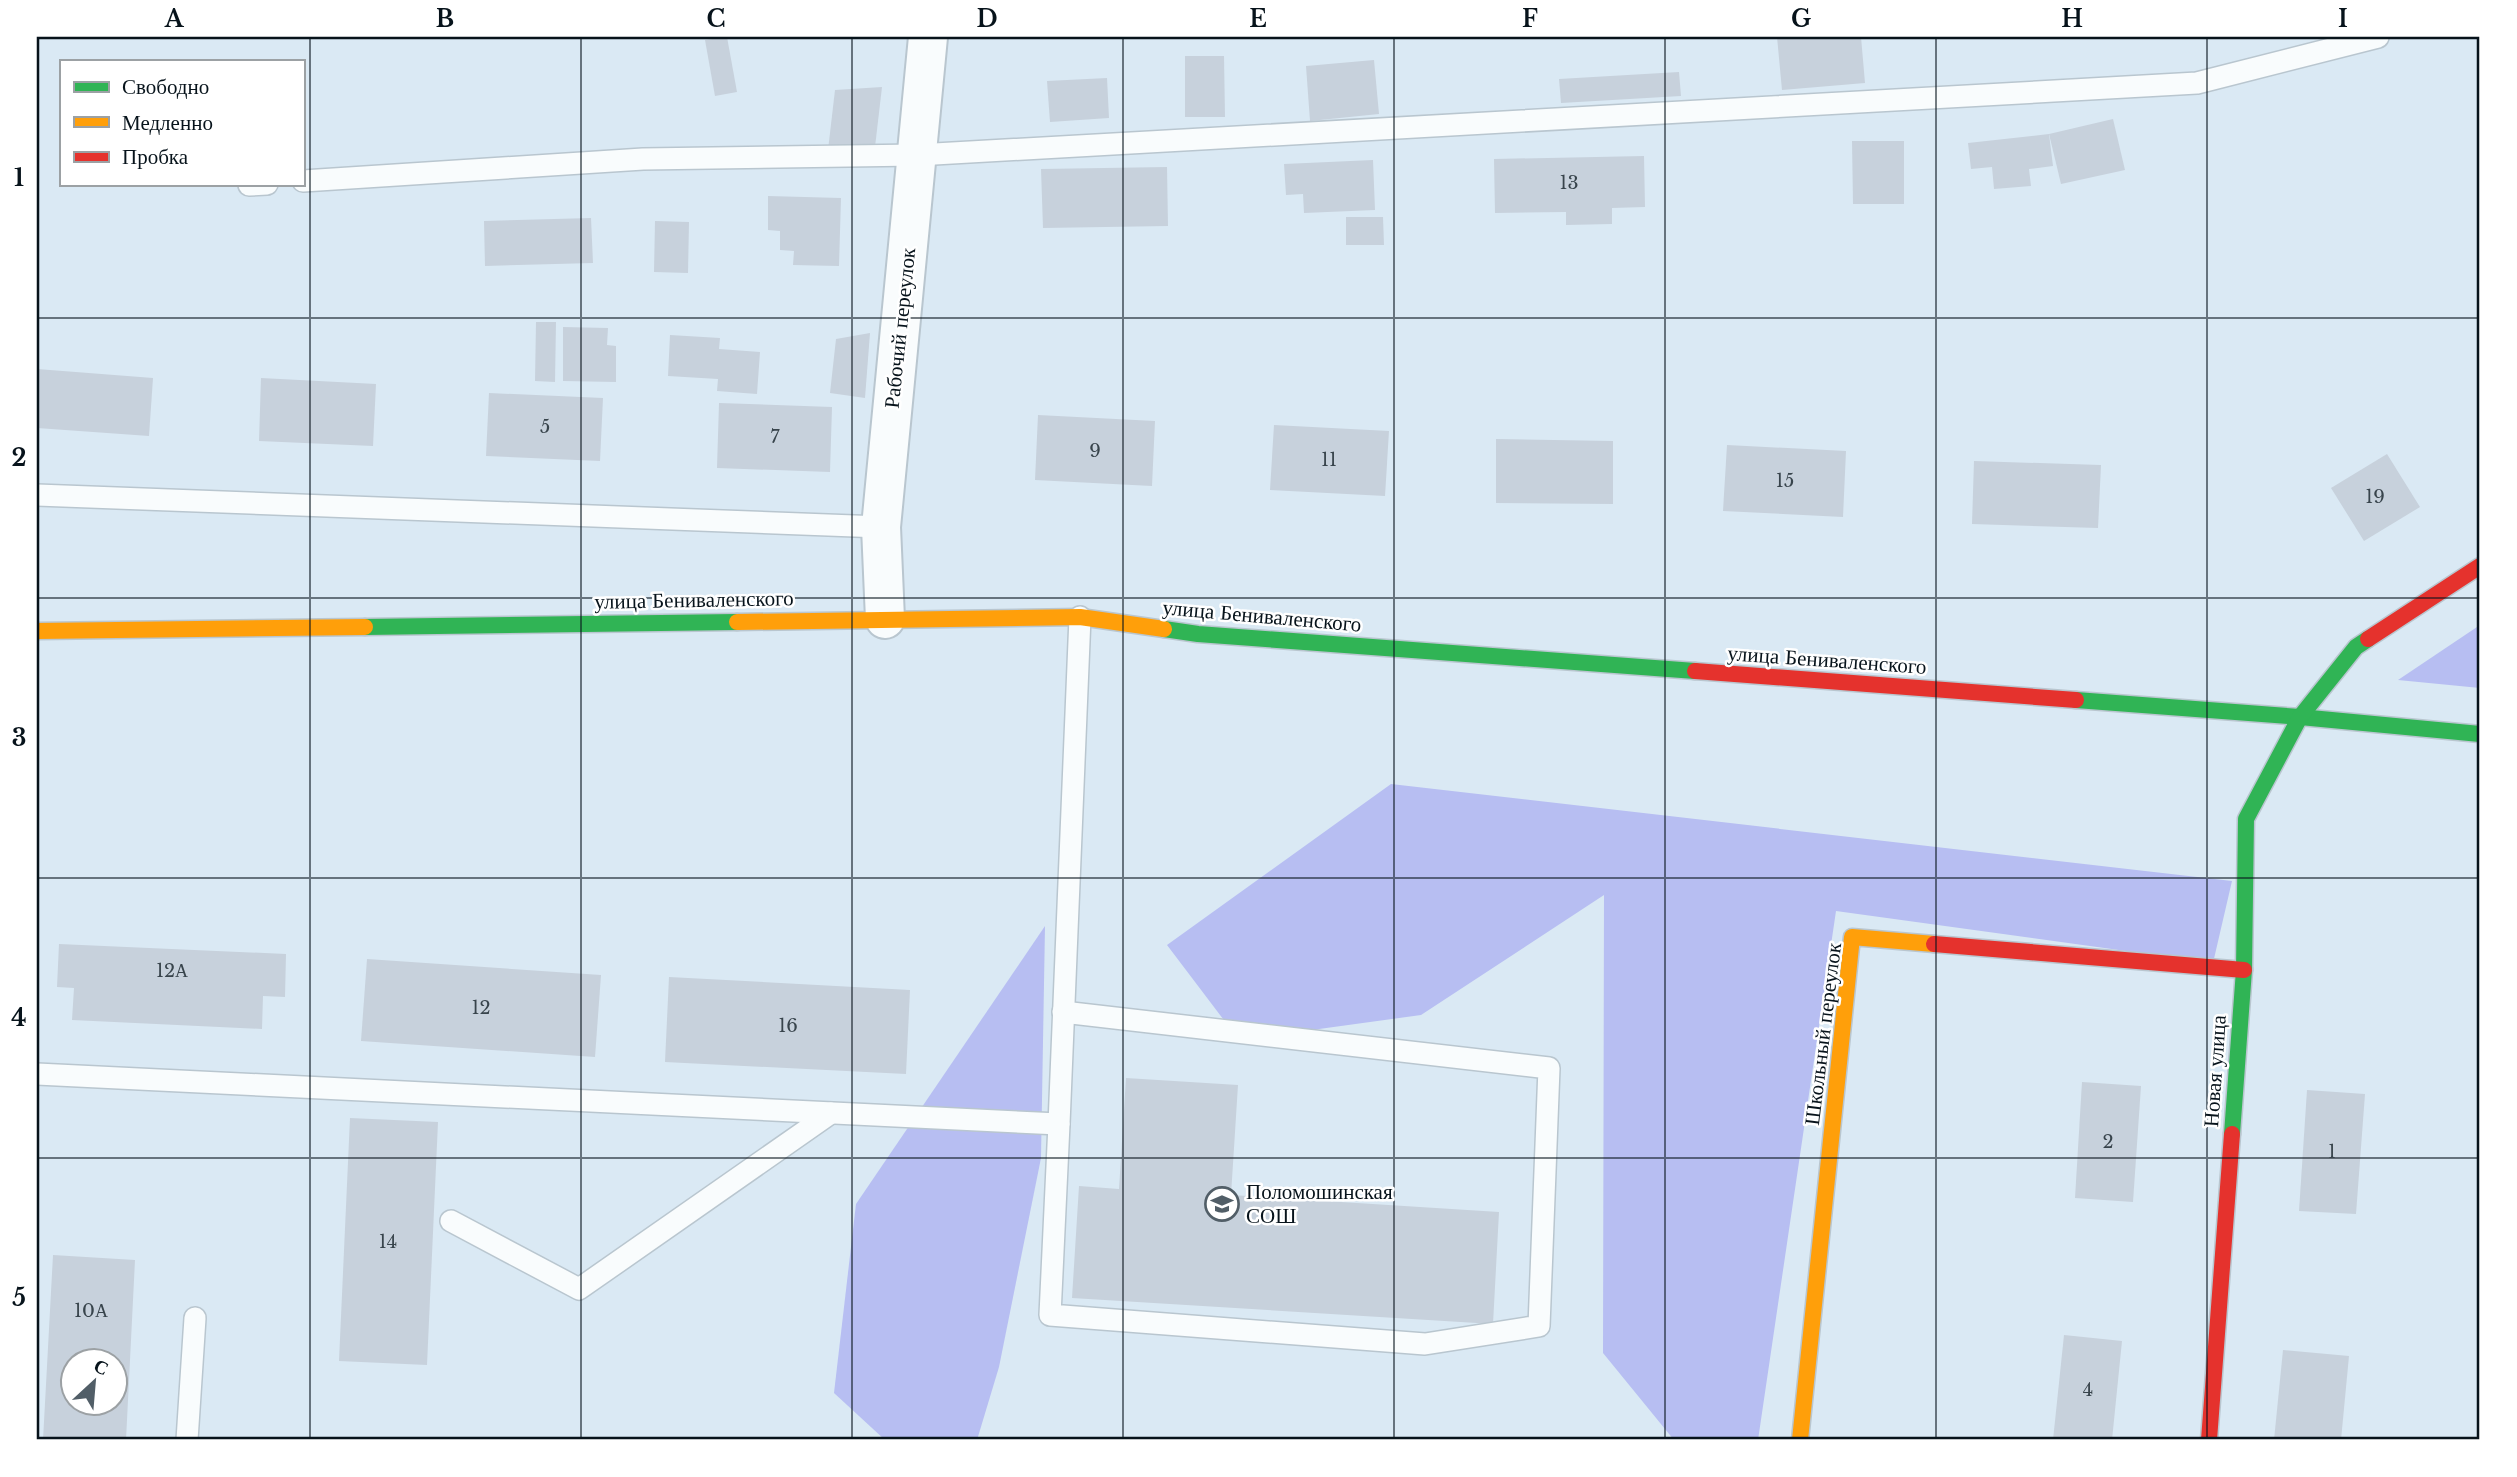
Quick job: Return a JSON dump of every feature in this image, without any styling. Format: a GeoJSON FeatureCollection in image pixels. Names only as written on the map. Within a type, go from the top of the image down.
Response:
{"type":"FeatureCollection","features":[{"type":"Feature","properties":{"kind":"street","name":"Рабочий переулок"},"geometry":{"type":"LineString","coordinates":[[886,619],[881,527],[928,37]]}},
{"type":"Feature","properties":{"kind":"street","name":"Новая улица"},"geometry":{"type":"LineString","coordinates":[[2209,1440],[2244,970],[2246,819],[2300,717],[2356,647],[2480,566]]}},
{"type":"Feature","properties":{"kind":"street","name":"улица Бениваленского"},"geometry":{"type":"LineString","coordinates":[[37,631],[1080,617],[1198,634],[2300,717],[2480,734]]}},
{"type":"Feature","properties":{"kind":"street","name":"Школьный переулок"},"geometry":{"type":"LineString","coordinates":[[1800,1440],[1852,937],[2244,970]]}},
{"type":"Feature","properties":{"kind":"lane"},"geometry":{"type":"LineString","coordinates":[[304,181],[643,159],[917,155],[2197,83],[2378,37]]}},
{"type":"Feature","properties":{"kind":"lane"},"geometry":{"type":"LineString","coordinates":[[37,495],[881,527]]}},
{"type":"Feature","properties":{"kind":"lane"},"geometry":{"type":"LineString","coordinates":[[1063,1012],[1549,1068],[1539,1326],[1425,1344],[1050,1315],[1059,1124],[1063,1012],[1080,617]]}},
{"type":"Feature","properties":{"kind":"lane"},"geometry":{"type":"LineString","coordinates":[[37,1074],[1059,1124]]}},
{"type":"Feature","properties":{"kind":"lane"},"geometry":{"type":"LineString","coordinates":[[451,1221],[579,1289],[831,1113]]}},
{"type":"Feature","properties":{"kind":"lane"},"geometry":{"type":"LineString","coordinates":[[187,1440],[195,1318]]}},
{"type":"Feature","properties":{"kind":"shaded area"},"geometry":{"type":"Polygon","coordinates":[[[2480,625],[2480,688],[2398,680],[2480,625]]]}},
{"type":"Feature","properties":{"kind":"shaded area"},"geometry":{"type":"Polygon","coordinates":[[[1391,784],[2232,881],[2213,963],[1836,911],[1758,1440],[1674,1440],[1603,1353],[1604,895],[1421,1015],[1239,1040],[1167,945],[1391,784]]]}},
{"type":"Feature","properties":{"kind":"shaded area"},"geometry":{"type":"Polygon","coordinates":[[[1045,926],[1041,1158],[999,1367],[977,1440],[885,1440],[834,1393],[856,1204],[1045,926]]]}},
{"type":"Feature","properties":{"kind":"building"},"geometry":{"type":"Polygon","coordinates":[[[727,37],[737,92],[715,96],[705,40],[727,37]]]}},
{"type":"Feature","properties":{"kind":"building"},"geometry":{"type":"Polygon","coordinates":[[[1777,37],[1861,37],[1865,83],[1782,90],[1777,37]]]}},
{"type":"Feature","properties":{"kind":"building"},"geometry":{"type":"Polygon","coordinates":[[[1185,56],[1224,56],[1225,117],[1185,117],[1185,56]]]}},
{"type":"Feature","properties":{"kind":"building"},"geometry":{"type":"Polygon","coordinates":[[[1374,60],[1379,114],[1310,121],[1306,66],[1374,60]]]}},
{"type":"Feature","properties":{"kind":"building"},"geometry":{"type":"Polygon","coordinates":[[[1679,72],[1681,96],[1561,103],[1559,79],[1679,72]]]}},
{"type":"Feature","properties":{"kind":"building"},"geometry":{"type":"Polygon","coordinates":[[[1107,78],[1109,118],[1050,122],[1047,81],[1107,78]]]}},
{"type":"Feature","properties":{"kind":"building"},"geometry":{"type":"Polygon","coordinates":[[[882,87],[875,147],[828,150],[835,90],[882,87]]]}},
{"type":"Feature","properties":{"kind":"building"},"geometry":{"type":"Polygon","coordinates":[[[2113,119],[2125,170],[2061,184],[2049,134],[2113,119]]]}},
{"type":"Feature","properties":{"kind":"building"},"geometry":{"type":"Polygon","coordinates":[[[2049,134],[2053,166],[2029,169],[2031,186],[1994,189],[1992,167],[1971,169],[1968,143],[2049,134]]]}},
{"type":"Feature","properties":{"kind":"building"},"geometry":{"type":"Polygon","coordinates":[[[1852,141],[1904,141],[1904,204],[1853,204],[1852,141]]]}},
{"type":"Feature","properties":{"kind":"building"},"geometry":{"type":"Polygon","coordinates":[[[1644,156],[1645,207],[1612,208],[1612,224],[1566,225],[1566,212],[1495,213],[1494,159],[1644,156]]]}},
{"type":"Feature","properties":{"kind":"building"},"geometry":{"type":"Polygon","coordinates":[[[1373,160],[1375,210],[1304,213],[1303,194],[1286,195],[1284,164],[1373,160]]]}},
{"type":"Feature","properties":{"kind":"building"},"geometry":{"type":"Polygon","coordinates":[[[1167,167],[1168,226],[1043,228],[1041,169],[1167,167]]]}},
{"type":"Feature","properties":{"kind":"building"},"geometry":{"type":"Polygon","coordinates":[[[768,196],[841,198],[839,266],[793,265],[794,251],[780,250],[780,231],[768,230],[768,196]]]}},
{"type":"Feature","properties":{"kind":"building"},"geometry":{"type":"Polygon","coordinates":[[[1346,217],[1383,217],[1384,245],[1346,245],[1346,217]]]}},
{"type":"Feature","properties":{"kind":"building"},"geometry":{"type":"Polygon","coordinates":[[[591,218],[593,263],[485,266],[484,221],[591,218]]]}},
{"type":"Feature","properties":{"kind":"building"},"geometry":{"type":"Polygon","coordinates":[[[655,221],[689,222],[688,273],[654,272],[655,221]]]}},
{"type":"Feature","properties":{"kind":"building"},"geometry":{"type":"Polygon","coordinates":[[[536,322],[556,322],[555,382],[535,381],[536,322]]]}},
{"type":"Feature","properties":{"kind":"building"},"geometry":{"type":"Polygon","coordinates":[[[563,327],[608,328],[607,345],[616,346],[616,382],[563,381],[563,327]]]}},
{"type":"Feature","properties":{"kind":"building"},"geometry":{"type":"Polygon","coordinates":[[[870,333],[865,398],[830,393],[836,339],[870,333]]]}},
{"type":"Feature","properties":{"kind":"building"},"geometry":{"type":"Polygon","coordinates":[[[670,335],[720,338],[719,349],[760,352],[757,394],[717,391],[718,379],[668,376],[670,335]]]}},
{"type":"Feature","properties":{"kind":"building"},"geometry":{"type":"Polygon","coordinates":[[[37,369],[153,378],[149,436],[37,428],[37,369]]]}},
{"type":"Feature","properties":{"kind":"building"},"geometry":{"type":"Polygon","coordinates":[[[261,378],[376,384],[373,446],[259,441],[261,378]]]}},
{"type":"Feature","properties":{"kind":"building"},"geometry":{"type":"Polygon","coordinates":[[[489,393],[603,398],[600,461],[486,456],[489,393]]]}},
{"type":"Feature","properties":{"kind":"building"},"geometry":{"type":"Polygon","coordinates":[[[719,403],[832,407],[830,472],[717,468],[719,403]]]}},
{"type":"Feature","properties":{"kind":"building"},"geometry":{"type":"Polygon","coordinates":[[[1038,415],[1155,421],[1152,486],[1035,480],[1038,415]]]}},
{"type":"Feature","properties":{"kind":"building"},"geometry":{"type":"Polygon","coordinates":[[[1274,425],[1389,431],[1385,496],[1270,490],[1274,425]]]}},
{"type":"Feature","properties":{"kind":"building"},"geometry":{"type":"Polygon","coordinates":[[[1496,439],[1613,441],[1613,504],[1496,503],[1496,439]]]}},
{"type":"Feature","properties":{"kind":"building"},"geometry":{"type":"Polygon","coordinates":[[[1727,445],[1846,451],[1843,517],[1723,511],[1727,445]]]}},
{"type":"Feature","properties":{"kind":"building"},"geometry":{"type":"Polygon","coordinates":[[[2387,454],[2420,507],[2364,541],[2331,488],[2387,454]]]}},
{"type":"Feature","properties":{"kind":"building"},"geometry":{"type":"Polygon","coordinates":[[[1974,461],[2101,465],[2098,528],[1972,524],[1974,461]]]}},
{"type":"Feature","properties":{"kind":"building"},"geometry":{"type":"Polygon","coordinates":[[[59,944],[286,954],[285,997],[263,996],[262,1029],[72,1020],[74,988],[57,987],[59,944]]]}},
{"type":"Feature","properties":{"kind":"building"},"geometry":{"type":"Polygon","coordinates":[[[367,959],[601,975],[595,1057],[361,1041],[367,959]]]}},
{"type":"Feature","properties":{"kind":"building"},"geometry":{"type":"Polygon","coordinates":[[[669,977],[910,990],[906,1074],[665,1062],[669,977]]]}},
{"type":"Feature","properties":{"kind":"building","name":"Поломошинская СОШ"},"geometry":{"type":"Polygon","coordinates":[[[1126,1078],[1238,1085],[1231,1195],[1499,1212],[1493,1324],[1072,1298],[1079,1186],[1119,1189],[1126,1078]]]}},
{"type":"Feature","properties":{"kind":"building"},"geometry":{"type":"Polygon","coordinates":[[[2082,1082],[2141,1086],[2133,1202],[2075,1198],[2082,1082]]]}},
{"type":"Feature","properties":{"kind":"building"},"geometry":{"type":"Polygon","coordinates":[[[2307,1090],[2365,1094],[2356,1214],[2299,1211],[2307,1090]]]}},
{"type":"Feature","properties":{"kind":"building"},"geometry":{"type":"Polygon","coordinates":[[[350,1118],[438,1122],[427,1365],[339,1361],[350,1118]]]}},
{"type":"Feature","properties":{"kind":"building"},"geometry":{"type":"Polygon","coordinates":[[[53,1255],[135,1260],[130,1360],[130,1348],[60,1348],[60,1418],[127,1418],[126,1440],[43,1440],[53,1255]]]}},
{"type":"Feature","properties":{"kind":"building"},"geometry":{"type":"Polygon","coordinates":[[[2064,1335],[2122,1341],[2112,1440],[2053,1440],[2064,1335]]]}},
{"type":"Feature","properties":{"kind":"building"},"geometry":{"type":"Polygon","coordinates":[[[2283,1350],[2349,1356],[2341,1440],[2274,1440],[2283,1350]]]}},
{"type":"Feature","properties":{"kind":"traffic: fast"},"geometry":{"type":"LineString","coordinates":[[365,627],[737,622]]}},
{"type":"Feature","properties":{"kind":"traffic: fast"},"geometry":{"type":"LineString","coordinates":[[1164,629],[1198,634],[1695,671]]}},
{"type":"Feature","properties":{"kind":"traffic: fast"},"geometry":{"type":"LineString","coordinates":[[2232,1134],[2244,970],[2246,819],[2300,717],[2356,647],[2368,639]]}},
{"type":"Feature","properties":{"kind":"traffic: fast"},"geometry":{"type":"LineString","coordinates":[[2076,700],[2480,734]]}},
{"type":"Feature","properties":{"kind":"traffic: slow"},"geometry":{"type":"LineString","coordinates":[[737,622],[1080,617],[1164,629]]}},
{"type":"Feature","properties":{"kind":"traffic: slow"},"geometry":{"type":"LineString","coordinates":[[37,631],[365,627]]}},
{"type":"Feature","properties":{"kind":"traffic: slow"},"geometry":{"type":"LineString","coordinates":[[1800,1440],[1852,937],[1934,944]]}},
{"type":"Feature","properties":{"kind":"traffic: jam"},"geometry":{"type":"LineString","coordinates":[[2368,639],[2480,566]]}},
{"type":"Feature","properties":{"kind":"traffic: jam"},"geometry":{"type":"LineString","coordinates":[[1695,671],[2076,700]]}},
{"type":"Feature","properties":{"kind":"traffic: jam"},"geometry":{"type":"LineString","coordinates":[[1934,944],[2244,970]]}},
{"type":"Feature","properties":{"kind":"traffic: jam"},"geometry":{"type":"LineString","coordinates":[[2209,1440],[2232,1134]]}},
{"type":"Feature","properties":{"kind":"place","name":"Поломошинская СОШ"},"geometry":{"type":"Point","coordinates":[1222,1204]}}]}
